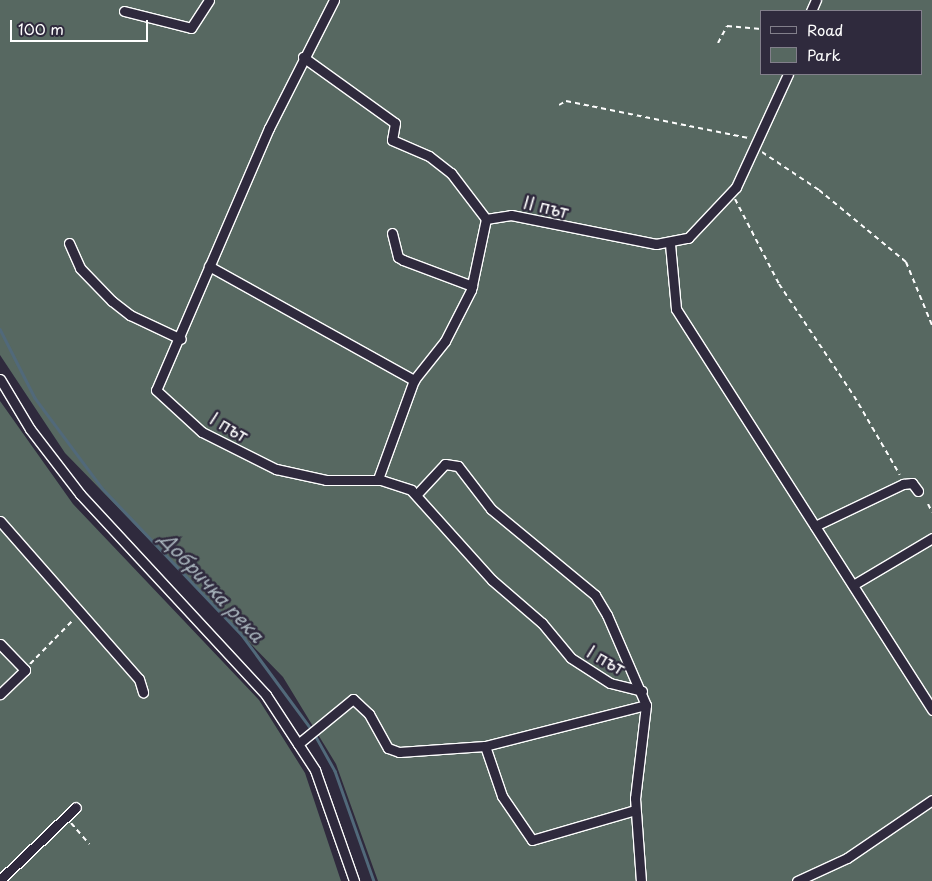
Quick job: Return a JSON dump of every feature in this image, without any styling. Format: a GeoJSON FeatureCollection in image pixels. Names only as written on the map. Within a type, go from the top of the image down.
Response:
{"type":"FeatureCollection","features":[{"type":"Feature","properties":{"kind":"street"},"geometry":{"type":"LineString","coordinates":[[124,11],[192,28],[209,0]]}},
{"type":"Feature","properties":{"kind":"street","name":"І път"},"geometry":{"type":"LineString","coordinates":[[334,0],[303,57],[209,266],[181,339],[156,390],[202,432],[296,475],[326,480],[378,479],[417,494],[472,559],[536,616],[570,658],[610,683],[642,691]]}},
{"type":"Feature","properties":{"kind":"street"},"geometry":{"type":"LineString","coordinates":[[303,57],[395,123],[392,140],[429,156],[451,173],[486,219],[472,286],[445,341],[414,380],[378,479]]}},
{"type":"Feature","properties":{"kind":"street"},"geometry":{"type":"LineString","coordinates":[[788,75],[758,145],[732,194],[688,238],[670,244],[676,309],[774,468],[815,526],[932,710]]}},
{"type":"Feature","properties":{"kind":"street","name":"ІІ път"},"geometry":{"type":"LineString","coordinates":[[486,219],[511,215],[587,233],[670,244]]}},
{"type":"Feature","properties":{"kind":"street"},"geometry":{"type":"LineString","coordinates":[[392,233],[398,257],[472,286]]}},
{"type":"Feature","properties":{"kind":"street"},"geometry":{"type":"LineString","coordinates":[[69,243],[80,268],[112,301],[130,315],[181,339]]}},
{"type":"Feature","properties":{"kind":"street"},"geometry":{"type":"LineString","coordinates":[[209,266],[414,380]]}},
{"type":"Feature","properties":{"kind":"street"},"geometry":{"type":"LineString","coordinates":[[0,379],[55,464],[235,657],[298,744],[330,806],[354,881]]}},
{"type":"Feature","properties":{"kind":"street"},"geometry":{"type":"LineString","coordinates":[[417,494],[445,464],[458,466],[505,523],[595,595],[642,691],[646,705],[635,810],[641,881]]}},
{"type":"Feature","properties":{"kind":"street"},"geometry":{"type":"LineString","coordinates":[[815,526],[903,484],[912,483],[918,491]]}},
{"type":"Feature","properties":{"kind":"street"},"geometry":{"type":"LineString","coordinates":[[0,521],[139,679],[143,692]]}},
{"type":"Feature","properties":{"kind":"street"},"geometry":{"type":"LineString","coordinates":[[853,585],[932,538]]}},
{"type":"Feature","properties":{"kind":"street"},"geometry":{"type":"LineString","coordinates":[[0,644],[25,670],[0,694]]}},
{"type":"Feature","properties":{"kind":"street"},"geometry":{"type":"LineString","coordinates":[[298,744],[331,719],[353,699],[369,714],[388,748],[398,752],[485,746],[646,705]]}},
{"type":"Feature","properties":{"kind":"street"},"geometry":{"type":"LineString","coordinates":[[485,746],[502,796],[532,840],[635,810]]}},
{"type":"Feature","properties":{"kind":"street"},"geometry":{"type":"LineString","coordinates":[[797,881],[847,858],[932,800]]}},
{"type":"Feature","properties":{"kind":"street"},"geometry":{"type":"LineString","coordinates":[[0,880],[76,807]]}},
{"type":"Feature","properties":{"kind":"path"},"geometry":{"type":"LineString","coordinates":[[718,43],[731,24],[760,29]]}},
{"type":"Feature","properties":{"kind":"path"},"geometry":{"type":"LineString","coordinates":[[558,105],[566,101],[695,124],[758,145],[827,196],[906,262],[932,325]]}},
{"type":"Feature","properties":{"kind":"path"},"geometry":{"type":"LineString","coordinates":[[732,194],[760,239],[779,284],[854,396],[903,484]]}},
{"type":"Feature","properties":{"kind":"path"},"geometry":{"type":"LineString","coordinates":[[928,504],[932,512]]}},
{"type":"Feature","properties":{"kind":"path"},"geometry":{"type":"LineString","coordinates":[[25,670],[81,612]]}},
{"type":"Feature","properties":{"kind":"path"},"geometry":{"type":"LineString","coordinates":[[66,817],[88,844]]}},
{"type":"Feature","properties":{"kind":"green space"},"geometry":{"type":"Polygon","coordinates":[[[0,0],[932,0],[932,881],[378,881],[336,764],[283,677],[65,453],[0,355],[0,0]]]}},
{"type":"Feature","properties":{"kind":"green space"},"geometry":{"type":"Polygon","coordinates":[[[0,401],[73,504],[259,700],[305,773],[341,881],[0,881],[0,401]]]}},
{"type":"Feature","properties":{"kind":"waterway","name":"Добричка река"},"geometry":{"type":"LineString","coordinates":[[0,329],[35,398],[102,488],[242,635],[312,730]]}},
{"type":"Feature","properties":{"kind":"waterway","name":"Добричка река"},"geometry":{"type":"LineString","coordinates":[[315,735],[335,771],[374,881]]}}]}
